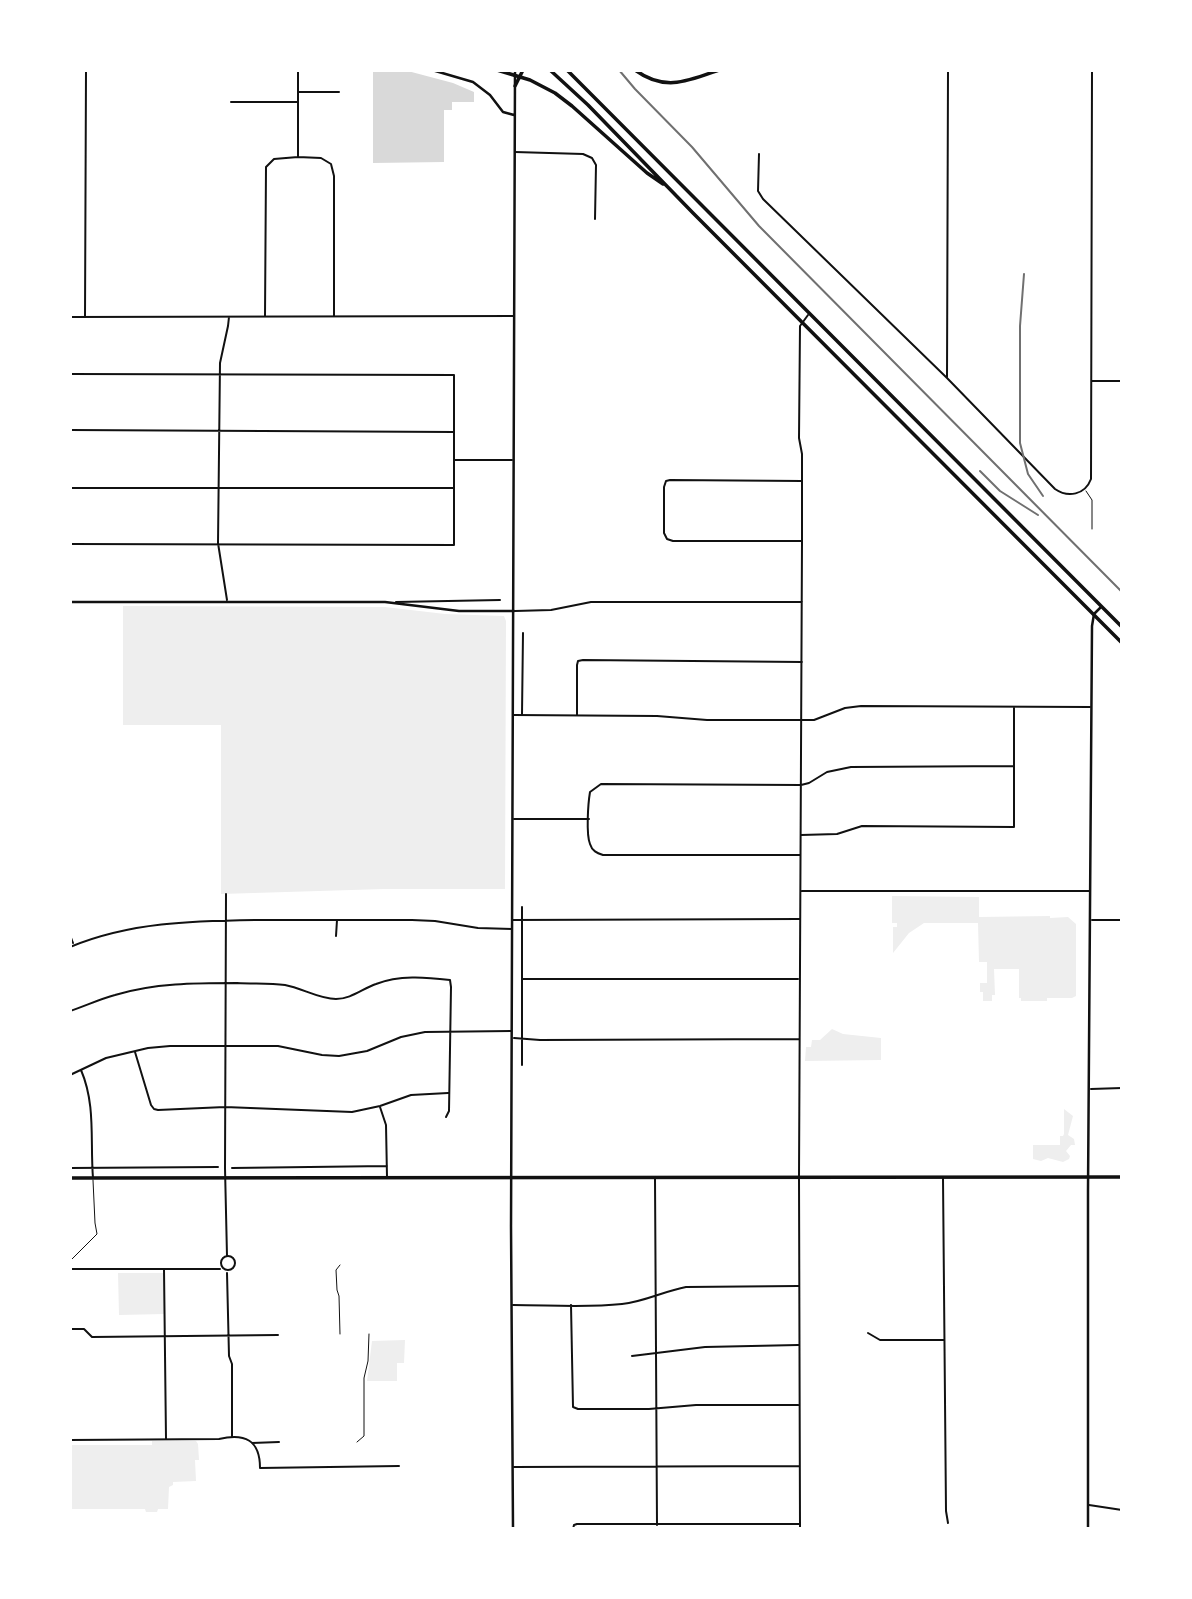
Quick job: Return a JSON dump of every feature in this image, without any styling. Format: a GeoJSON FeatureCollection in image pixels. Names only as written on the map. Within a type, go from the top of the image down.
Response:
{"type":"FeatureCollection","features":[{"type":"Feature","properties":{"kind":"main road"},"geometry":{"type":"LineString","coordinates":[[432,70],[473,82],[490,95],[503,112],[514,115]]}},
{"type":"Feature","properties":{"kind":"main road"},"geometry":{"type":"LineString","coordinates":[[497,70],[530,80],[555,93],[647,173],[670,189]]}},
{"type":"Feature","properties":{"kind":"main road"},"geometry":{"type":"LineString","coordinates":[[513,1529],[515,70]]}},
{"type":"Feature","properties":{"kind":"main road"},"geometry":{"type":"LineString","coordinates":[[515,86],[523,70]]}},
{"type":"Feature","properties":{"kind":"main road"},"geometry":{"type":"LineString","coordinates":[[550,70],[1122,643]]}},
{"type":"Feature","properties":{"kind":"main road"},"geometry":{"type":"LineString","coordinates":[[567,70],[1122,627]]}},
{"type":"Feature","properties":{"kind":"main road"},"geometry":{"type":"LineString","coordinates":[[635,70],[654,80],[674,83],[719,70]]}},
{"type":"Feature","properties":{"kind":"main road"},"geometry":{"type":"LineString","coordinates":[[600,118],[607,111]]}},
{"type":"Feature","properties":{"kind":"main road"},"geometry":{"type":"LineString","coordinates":[[693,213],[706,210]]}},
{"type":"Feature","properties":{"kind":"main road"},"geometry":{"type":"LineString","coordinates":[[945,465],[953,458]]}},
{"type":"Feature","properties":{"kind":"main road"},"geometry":{"type":"LineString","coordinates":[[70,602],[385,603],[459,611],[513,611]]}},
{"type":"Feature","properties":{"kind":"main road"},"geometry":{"type":"LineString","coordinates":[[1088,1529],[1092,626],[1094,614],[1101,607]]}},
{"type":"Feature","properties":{"kind":"main road"},"geometry":{"type":"LineString","coordinates":[[70,1178],[1122,1177]]}},
{"type":"Feature","properties":{"kind":"street"},"geometry":{"type":"LineString","coordinates":[[85,317],[86,70]]}},
{"type":"Feature","properties":{"kind":"street"},"geometry":{"type":"LineString","coordinates":[[298,70],[298,157]]}},
{"type":"Feature","properties":{"kind":"street"},"geometry":{"type":"LineString","coordinates":[[947,378],[948,70]]}},
{"type":"Feature","properties":{"kind":"street"},"geometry":{"type":"LineString","coordinates":[[758,154],[758,191],[763,199],[947,378],[1055,489],[1071,495],[1085,489],[1090,482],[1092,70]]}},
{"type":"Feature","properties":{"kind":"street"},"geometry":{"type":"LineString","coordinates":[[298,92],[338,92]]}},
{"type":"Feature","properties":{"kind":"street"},"geometry":{"type":"LineString","coordinates":[[231,102],[298,102]]}},
{"type":"Feature","properties":{"kind":"street"},"geometry":{"type":"LineString","coordinates":[[514,152],[583,154],[592,158],[596,165],[595,219]]}},
{"type":"Feature","properties":{"kind":"street"},"geometry":{"type":"LineString","coordinates":[[265,316],[266,167],[274,159],[298,157],[321,158],[331,164],[334,176],[334,316]]}},
{"type":"Feature","properties":{"kind":"street"},"geometry":{"type":"LineString","coordinates":[[800,1529],[802,454],[799,438],[800,326],[809,314]]}},
{"type":"Feature","properties":{"kind":"street"},"geometry":{"type":"LineString","coordinates":[[228,602],[218,544],[219,375],[229,316]]}},
{"type":"Feature","properties":{"kind":"street"},"geometry":{"type":"LineString","coordinates":[[70,317],[514,316]]}},
{"type":"Feature","properties":{"kind":"street"},"geometry":{"type":"LineString","coordinates":[[70,374],[454,374],[454,545],[70,544]]}},
{"type":"Feature","properties":{"kind":"street"},"geometry":{"type":"LineString","coordinates":[[1091,381],[1122,381]]}},
{"type":"Feature","properties":{"kind":"street"},"geometry":{"type":"LineString","coordinates":[[70,430],[454,432]]}},
{"type":"Feature","properties":{"kind":"street"},"geometry":{"type":"LineString","coordinates":[[454,460],[513,460]]}},
{"type":"Feature","properties":{"kind":"street"},"geometry":{"type":"LineString","coordinates":[[802,481],[666,481],[664,486],[664,533],[673,541],[802,541]]}},
{"type":"Feature","properties":{"kind":"street"},"geometry":{"type":"LineString","coordinates":[[70,488],[454,488]]}},
{"type":"Feature","properties":{"kind":"street"},"geometry":{"type":"LineString","coordinates":[[385,603],[500,600]]}},
{"type":"Feature","properties":{"kind":"street"},"geometry":{"type":"LineString","coordinates":[[513,611],[539,611],[605,601],[802,602]]}},
{"type":"Feature","properties":{"kind":"street"},"geometry":{"type":"LineString","coordinates":[[522,715],[523,633]]}},
{"type":"Feature","properties":{"kind":"street"},"geometry":{"type":"LineString","coordinates":[[577,715],[578,661],[802,662]]}},
{"type":"Feature","properties":{"kind":"street"},"geometry":{"type":"LineString","coordinates":[[801,835],[836,834],[862,826],[1014,827],[1014,706]]}},
{"type":"Feature","properties":{"kind":"street"},"geometry":{"type":"LineString","coordinates":[[513,715],[802,720],[819,719],[853,707],[1091,707]]}},
{"type":"Feature","properties":{"kind":"street"},"geometry":{"type":"LineString","coordinates":[[801,855],[603,855],[594,852],[590,845],[590,792],[601,784],[801,785],[835,769],[851,767],[1014,766]]}},
{"type":"Feature","properties":{"kind":"street"},"geometry":{"type":"LineString","coordinates":[[513,820],[589,819]]}},
{"type":"Feature","properties":{"kind":"street"},"geometry":{"type":"LineString","coordinates":[[800,891],[1091,891]]}},
{"type":"Feature","properties":{"kind":"street"},"geometry":{"type":"LineString","coordinates":[[226,894],[227,1256]]}},
{"type":"Feature","properties":{"kind":"street"},"geometry":{"type":"LineString","coordinates":[[522,1065],[523,907]]}},
{"type":"Feature","properties":{"kind":"street"},"geometry":{"type":"LineString","coordinates":[[512,920],[800,919]]}},
{"type":"Feature","properties":{"kind":"street"},"geometry":{"type":"LineString","coordinates":[[336,936],[337,920]]}},
{"type":"Feature","properties":{"kind":"street"},"geometry":{"type":"LineString","coordinates":[[70,947],[122,930],[188,921],[424,920],[478,928],[512,929]]}},
{"type":"Feature","properties":{"kind":"street"},"geometry":{"type":"LineString","coordinates":[[1091,920],[1122,920]]}},
{"type":"Feature","properties":{"kind":"street"},"geometry":{"type":"LineString","coordinates":[[70,934],[74,945]]}},
{"type":"Feature","properties":{"kind":"street"},"geometry":{"type":"LineString","coordinates":[[70,1012],[113,995],[186,984],[287,986],[336,999],[352,996],[376,984],[399,979],[425,977],[450,980],[449,1111],[446,1117]]}},
{"type":"Feature","properties":{"kind":"street"},"geometry":{"type":"LineString","coordinates":[[522,979],[800,979]]}},
{"type":"Feature","properties":{"kind":"street"},"geometry":{"type":"LineString","coordinates":[[70,1075],[106,1058],[170,1046],[278,1046],[339,1056],[367,1051],[401,1037],[425,1032],[513,1031]]}},
{"type":"Feature","properties":{"kind":"street"},"geometry":{"type":"LineString","coordinates":[[512,1038],[800,1039]]}},
{"type":"Feature","properties":{"kind":"street"},"geometry":{"type":"LineString","coordinates":[[135,1051],[154,1109],[225,1107],[342,1113],[359,1112],[411,1095],[449,1093]]}},
{"type":"Feature","properties":{"kind":"street"},"geometry":{"type":"LineString","coordinates":[[81,1069],[89,1091],[92,1116],[93,1178]]}},
{"type":"Feature","properties":{"kind":"street"},"geometry":{"type":"LineString","coordinates":[[1090,1088],[1122,1088]]}},
{"type":"Feature","properties":{"kind":"street"},"geometry":{"type":"LineString","coordinates":[[380,1106],[386,1125],[387,1178]]}},
{"type":"Feature","properties":{"kind":"street"},"geometry":{"type":"LineString","coordinates":[[158,1167],[158,1178]]}},
{"type":"Feature","properties":{"kind":"street"},"geometry":{"type":"LineString","coordinates":[[70,1168],[218,1167]]}},
{"type":"Feature","properties":{"kind":"street"},"geometry":{"type":"LineString","coordinates":[[308,1167],[308,1178]]}},
{"type":"Feature","properties":{"kind":"street"},"geometry":{"type":"LineString","coordinates":[[232,1168],[387,1167]]}},
{"type":"Feature","properties":{"kind":"street"},"geometry":{"type":"LineString","coordinates":[[943,1177],[948,1523]]}},
{"type":"Feature","properties":{"kind":"street"},"geometry":{"type":"LineString","coordinates":[[655,1178],[657,1525]]}},
{"type":"Feature","properties":{"kind":"street"},"geometry":{"type":"LineString","coordinates":[[71,1269],[220,1269]]}},
{"type":"Feature","properties":{"kind":"street"},"geometry":{"type":"LineString","coordinates":[[164,1269],[166,1440]]}},
{"type":"Feature","properties":{"kind":"street"},"geometry":{"type":"LineString","coordinates":[[227,1273],[229,1356],[232,1364],[232,1436]]}},
{"type":"Feature","properties":{"kind":"street"},"geometry":{"type":"LineString","coordinates":[[512,1306],[634,1303],[674,1289],[701,1286],[800,1286]]}},
{"type":"Feature","properties":{"kind":"street"},"geometry":{"type":"LineString","coordinates":[[571,1306],[573,1407],[656,1409],[696,1405],[800,1405]]}},
{"type":"Feature","properties":{"kind":"street"},"geometry":{"type":"LineString","coordinates":[[71,1329],[84,1329],[92,1337],[278,1335]]}},
{"type":"Feature","properties":{"kind":"street"},"geometry":{"type":"LineString","coordinates":[[868,1333],[880,1340],[944,1340]]}},
{"type":"Feature","properties":{"kind":"street"},"geometry":{"type":"LineString","coordinates":[[632,1356],[705,1347],[800,1345]]}},
{"type":"Feature","properties":{"kind":"street"},"geometry":{"type":"LineString","coordinates":[[70,1440],[219,1439],[232,1436],[252,1443],[279,1442]]}},
{"type":"Feature","properties":{"kind":"street"},"geometry":{"type":"LineString","coordinates":[[252,1443],[259,1451],[260,1468],[399,1466]]}},
{"type":"Feature","properties":{"kind":"street"},"geometry":{"type":"LineString","coordinates":[[513,1467],[800,1466]]}},
{"type":"Feature","properties":{"kind":"street"},"geometry":{"type":"LineString","coordinates":[[1088,1504],[1122,1510]]}},
{"type":"Feature","properties":{"kind":"street"},"geometry":{"type":"LineString","coordinates":[[573,1527],[577,1524],[800,1524]]}},
{"type":"Feature","properties":{"kind":"lane"},"geometry":{"type":"LineString","coordinates":[[1085,489],[1092,500],[1091,529]]}},
{"type":"Feature","properties":{"kind":"lane"},"geometry":{"type":"LineString","coordinates":[[70,1261],[97,1234],[93,1178]]}},
{"type":"Feature","properties":{"kind":"lane"},"geometry":{"type":"LineString","coordinates":[[340,1265],[336,1270],[340,1297],[340,1334]]}},
{"type":"Feature","properties":{"kind":"lane"},"geometry":{"type":"LineString","coordinates":[[357,1442],[364,1436],[364,1378],[369,1334]]}},
{"type":"Feature","properties":{"kind":"shaded area"},"geometry":{"type":"Polygon","coordinates":[[[373,70],[404,70],[453,83],[474,92],[474,102],[452,102],[452,110],[444,110],[444,162],[373,163],[373,70]]]}},
{"type":"Feature","properties":{"kind":"shaded area"},"geometry":{"type":"Polygon","coordinates":[[[123,606],[385,607],[445,614],[504,616],[505,889],[384,889],[221,894],[221,725],[123,725],[123,606]]]}},
{"type":"Feature","properties":{"kind":"shaded area"},"geometry":{"type":"Polygon","coordinates":[[[892,896],[979,897],[979,917],[1068,917],[1076,924],[1076,996],[1047,998],[1047,1001],[1021,1001],[1019,969],[994,969],[995,995],[992,995],[992,1001],[983,1001],[980,983],[987,983],[987,962],[979,962],[978,923],[924,923],[909,933],[893,953],[893,927],[897,927],[897,923],[892,923],[892,896]]]}},
{"type":"Feature","properties":{"kind":"shaded area"},"geometry":{"type":"Polygon","coordinates":[[[832,1029],[843,1034],[881,1038],[881,1060],[805,1061],[806,1047],[811,1047],[812,1040],[820,1040],[832,1029]]]}},
{"type":"Feature","properties":{"kind":"shaded area"},"geometry":{"type":"Polygon","coordinates":[[[1064,1109],[1073,1116],[1068,1135],[1074,1139],[1075,1145],[1071,1145],[1066,1151],[1069,1159],[1063,1162],[1048,1158],[1041,1161],[1033,1159],[1033,1145],[1060,1145],[1060,1136],[1064,1134],[1064,1109]]]}},
{"type":"Feature","properties":{"kind":"shaded area"},"geometry":{"type":"Polygon","coordinates":[[[118,1273],[164,1273],[165,1314],[119,1315],[118,1273]]]}},
{"type":"Feature","properties":{"kind":"shaded area"},"geometry":{"type":"Polygon","coordinates":[[[405,1340],[404,1363],[397,1363],[397,1381],[367,1381],[372,1341],[405,1340]]]}},
{"type":"Feature","properties":{"kind":"shaded area"},"geometry":{"type":"Polygon","coordinates":[[[152,1441],[196,1441],[198,1444],[199,1460],[195,1460],[196,1481],[173,1482],[169,1487],[168,1509],[146,1512],[145,1509],[70,1509],[70,1445],[152,1445],[152,1441]]]}},
{"type":"Feature","properties":{"kind":"railway"},"geometry":{"type":"LineString","coordinates":[[619,70],[692,147],[759,226],[1122,592]]}},
{"type":"Feature","properties":{"kind":"railway"},"geometry":{"type":"LineString","coordinates":[[1024,274],[1020,326],[1020,443],[1028,474],[1043,496]]}},
{"type":"Feature","properties":{"kind":"railway"},"geometry":{"type":"LineString","coordinates":[[980,471],[1000,491],[1038,515]]}}]}
